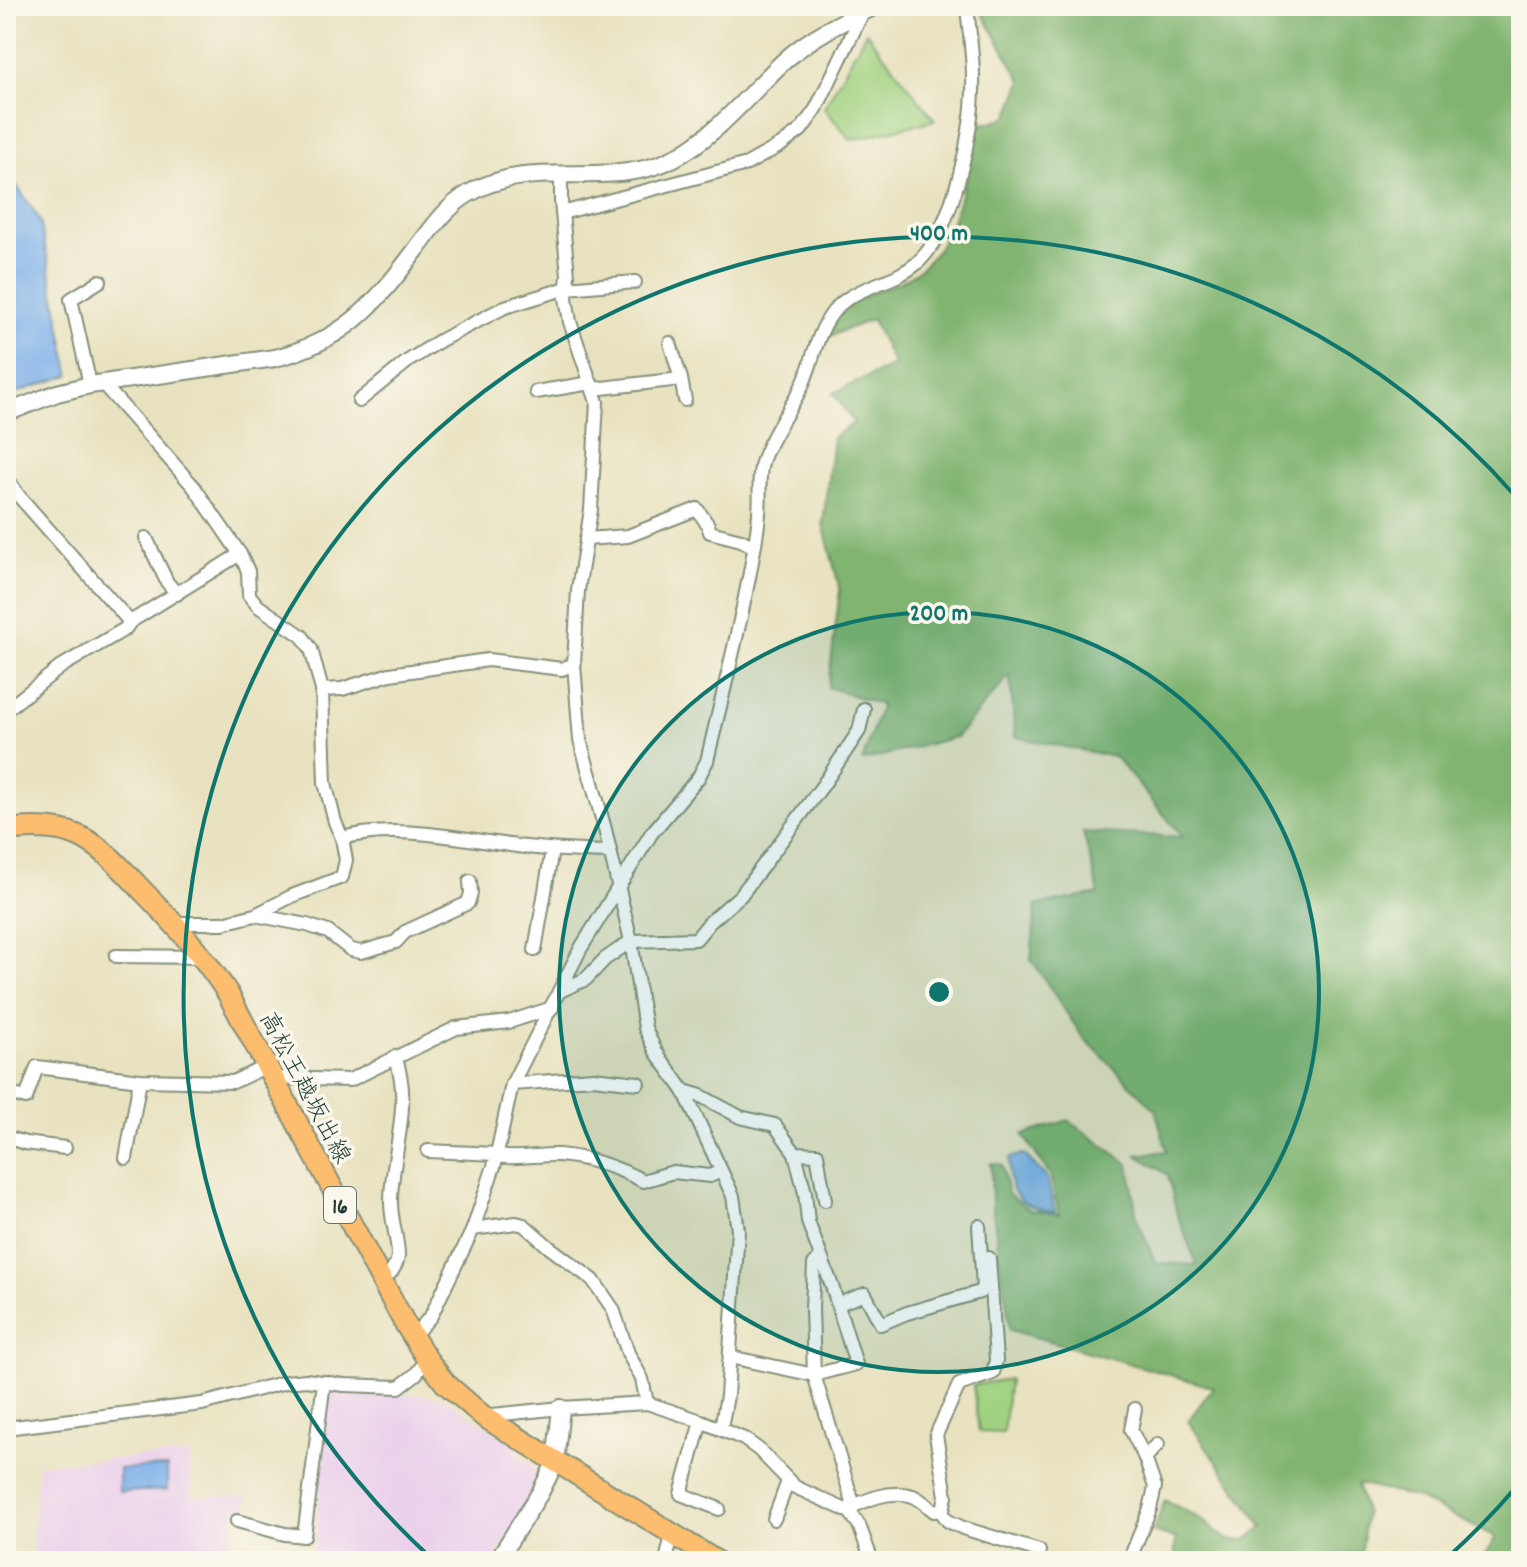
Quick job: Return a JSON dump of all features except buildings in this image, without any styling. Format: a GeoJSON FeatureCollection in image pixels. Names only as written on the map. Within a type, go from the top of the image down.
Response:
{"type":"FeatureCollection","features":[{"type":"Feature","properties":{"kind":"main road","name":"高松王越坂出線"},"geometry":{"type":"LineString","coordinates":[[6,830],[41,828],[78,836],[101,850],[204,957],[227,992],[268,1073],[413,1336],[445,1383],[483,1416],[716,1561]]}},
{"type":"Feature","properties":{"kind":"street"},"geometry":{"type":"LineString","coordinates":[[413,1336],[431,1316],[473,1229],[497,1155],[512,1084],[581,948],[651,834],[698,778],[707,761],[754,547],[760,510],[759,476],[764,457],[787,408],[801,388],[821,332],[834,310],[858,292],[894,279],[915,265],[928,253],[945,223],[972,116],[973,77],[967,6]]}},
{"type":"Feature","properties":{"kind":"street"},"geometry":{"type":"LineString","coordinates":[[6,413],[33,401],[91,385],[275,358],[325,341],[357,320],[436,223],[465,196],[489,184],[520,175],[625,173],[652,168],[674,158],[713,129],[786,60],[840,23],[869,9]]}},
{"type":"Feature","properties":{"kind":"street"},"geometry":{"type":"LineString","coordinates":[[562,213],[747,164],[781,145],[801,130],[816,109],[869,9]]}},
{"type":"Feature","properties":{"kind":"street"},"geometry":{"type":"LineString","coordinates":[[561,173],[570,322],[597,402],[591,510],[578,590],[574,664],[580,740],[631,941],[645,1028],[656,1052],[684,1091],[733,1196],[738,1230],[730,1357],[721,1428]]}},
{"type":"Feature","properties":{"kind":"street"},"geometry":{"type":"LineString","coordinates":[[100,281],[71,299],[91,385],[194,487],[240,554],[248,571],[249,595],[258,606],[302,636],[311,649],[322,690],[325,783],[346,860],[342,877],[292,896],[255,915],[223,923],[173,923]]}},
{"type":"Feature","properties":{"kind":"street"},"geometry":{"type":"LineString","coordinates":[[359,401],[408,361],[505,307],[567,288],[635,282]]}},
{"type":"Feature","properties":{"kind":"street"},"geometry":{"type":"LineString","coordinates":[[670,343],[685,400]]}},
{"type":"Feature","properties":{"kind":"street"},"geometry":{"type":"LineString","coordinates":[[536,392],[681,379]]}},
{"type":"Feature","properties":{"kind":"street"},"geometry":{"type":"LineString","coordinates":[[6,476],[18,495],[130,622]]}},
{"type":"Feature","properties":{"kind":"street"},"geometry":{"type":"LineString","coordinates":[[586,539],[628,536],[697,509],[714,535],[741,540],[754,547]]}},
{"type":"Feature","properties":{"kind":"street"},"geometry":{"type":"LineString","coordinates":[[146,538],[167,582],[177,594]]}},
{"type":"Feature","properties":{"kind":"street"},"geometry":{"type":"LineString","coordinates":[[6,710],[62,666],[240,554]]}},
{"type":"Feature","properties":{"kind":"street"},"geometry":{"type":"LineString","coordinates":[[322,690],[342,689],[390,674],[488,660],[562,669],[574,664]]}},
{"type":"Feature","properties":{"kind":"street"},"geometry":{"type":"LineString","coordinates":[[560,991],[586,979],[605,959],[631,941],[696,939],[703,934],[710,922],[741,895],[823,785],[859,731],[864,709]]}},
{"type":"Feature","properties":{"kind":"street"},"geometry":{"type":"LineString","coordinates":[[342,838],[359,833],[432,835],[552,850],[609,852]]}},
{"type":"Feature","properties":{"kind":"street"},"geometry":{"type":"LineString","coordinates":[[535,950],[552,850]]}},
{"type":"Feature","properties":{"kind":"street"},"geometry":{"type":"LineString","coordinates":[[255,915],[328,932],[351,950],[361,952],[396,942],[405,932],[468,903],[470,881]]}},
{"type":"Feature","properties":{"kind":"street"},"geometry":{"type":"LineString","coordinates":[[116,956],[204,957]]}},
{"type":"Feature","properties":{"kind":"street"},"geometry":{"type":"LineString","coordinates":[[6,1093],[26,1098],[37,1067],[140,1080],[233,1082],[268,1073],[350,1080],[456,1028],[509,1022],[552,1008]]}},
{"type":"Feature","properties":{"kind":"street"},"geometry":{"type":"LineString","coordinates":[[382,1281],[392,1272],[398,1258],[391,1200],[399,1149],[402,1074],[395,1057]]}},
{"type":"Feature","properties":{"kind":"street"},"geometry":{"type":"LineString","coordinates":[[512,1084],[593,1078],[638,1083]]}},
{"type":"Feature","properties":{"kind":"street"},"geometry":{"type":"LineString","coordinates":[[126,1158],[140,1080]]}},
{"type":"Feature","properties":{"kind":"street"},"geometry":{"type":"LineString","coordinates":[[684,1091],[701,1096],[740,1117],[775,1125],[795,1153],[805,1193],[808,1222],[856,1364],[814,1375],[730,1357]]}},
{"type":"Feature","properties":{"kind":"street"},"geometry":{"type":"LineString","coordinates":[[6,1137],[25,1143],[65,1148]]}},
{"type":"Feature","properties":{"kind":"street"},"geometry":{"type":"LineString","coordinates":[[428,1151],[497,1155],[512,1159],[557,1155],[599,1162],[643,1181],[673,1172],[710,1176],[721,1171]]}},
{"type":"Feature","properties":{"kind":"street"},"geometry":{"type":"LineString","coordinates":[[795,1153],[817,1154],[825,1200]]}},
{"type":"Feature","properties":{"kind":"street"},"geometry":{"type":"LineString","coordinates":[[473,1229],[516,1223],[524,1225],[593,1280],[613,1309],[628,1353],[642,1379],[647,1403]]}},
{"type":"Feature","properties":{"kind":"street"},"geometry":{"type":"LineString","coordinates":[[483,1416],[647,1403],[744,1439],[758,1449],[788,1481],[807,1494],[850,1508],[888,1494],[915,1497],[934,1511],[943,1510],[946,1496],[936,1435],[959,1385],[993,1373],[996,1360],[979,1226]]}},
{"type":"Feature","properties":{"kind":"street"},"geometry":{"type":"LineString","coordinates":[[821,1258],[814,1264],[814,1375],[850,1508],[872,1561]]}},
{"type":"Feature","properties":{"kind":"street"},"geometry":{"type":"LineString","coordinates":[[838,1304],[865,1294],[881,1324],[907,1313],[980,1292],[987,1286],[989,1258]]}},
{"type":"Feature","properties":{"kind":"street"},"geometry":{"type":"LineString","coordinates":[[6,1428],[202,1404],[286,1382],[306,1380],[399,1387],[416,1374],[427,1359]]}},
{"type":"Feature","properties":{"kind":"street"},"geometry":{"type":"LineString","coordinates":[[237,1521],[304,1536],[324,1382]]}},
{"type":"Feature","properties":{"kind":"street"},"geometry":{"type":"LineString","coordinates":[[497,1561],[555,1463],[561,1408]]}},
{"type":"Feature","properties":{"kind":"street"},"geometry":{"type":"LineString","coordinates":[[1129,1561],[1150,1509],[1155,1487],[1131,1430],[1135,1409]]}},
{"type":"Feature","properties":{"kind":"street"},"geometry":{"type":"LineString","coordinates":[[701,1421],[681,1494],[719,1509]]}},
{"type":"Feature","properties":{"kind":"street"},"geometry":{"type":"LineString","coordinates":[[1145,1458],[1158,1444]]}},
{"type":"Feature","properties":{"kind":"street"},"geometry":{"type":"LineString","coordinates":[[774,1519],[788,1481]]}},
{"type":"Feature","properties":{"kind":"street"},"geometry":{"type":"LineString","coordinates":[[940,1510],[948,1521],[963,1528],[1039,1551]]}},
{"type":"Feature","properties":{"kind":"street"},"geometry":{"type":"LineString","coordinates":[[666,1561],[672,1535]]}},
{"type":"Feature","properties":{"kind":"shaded area"},"geometry":{"type":"Polygon","coordinates":[[[337,1389],[441,1397],[518,1447],[516,1454],[535,1467],[535,1492],[493,1561],[313,1561],[326,1399],[337,1389]]]}},
{"type":"Feature","properties":{"kind":"shaded area"},"geometry":{"type":"Polygon","coordinates":[[[190,1454],[191,1497],[247,1496],[246,1512],[235,1513],[230,1545],[309,1555],[309,1561],[31,1561],[38,1464],[190,1454]]]}},
{"type":"Feature","properties":{"kind":"green space"},"geometry":{"type":"Polygon","coordinates":[[[978,6],[1521,6],[1521,1561],[1481,1561],[1496,1537],[1414,1497],[1357,1484],[1365,1512],[1361,1553],[1338,1555],[1322,1561],[1174,1561],[1176,1539],[1153,1532],[1165,1500],[1199,1518],[1228,1540],[1246,1540],[1263,1527],[1188,1421],[1213,1387],[1010,1330],[992,1205],[991,1163],[1002,1165],[1008,1194],[1030,1210],[1059,1214],[1050,1175],[1023,1135],[1068,1120],[1129,1164],[1137,1219],[1156,1263],[1197,1265],[1177,1215],[1168,1175],[1137,1155],[1167,1151],[1155,1109],[1082,1036],[1031,959],[1036,905],[1099,894],[1083,832],[1183,837],[1115,757],[1015,737],[1010,675],[956,737],[862,761],[881,705],[828,687],[840,590],[823,524],[833,437],[854,423],[833,393],[894,365],[872,319],[825,338],[840,311],[849,304],[913,274],[934,254],[959,201],[979,125],[1008,117],[1022,81],[978,6]]]}},
{"type":"Feature","properties":{"kind":"green space"},"geometry":{"type":"Polygon","coordinates":[[[866,32],[935,120],[851,140],[824,108],[866,32]]]}},
{"type":"Feature","properties":{"kind":"green space"},"geometry":{"type":"Polygon","coordinates":[[[1009,1379],[1003,1433],[979,1432],[973,1385],[1009,1379]]]}},
{"type":"Feature","properties":{"kind":"water"},"geometry":{"type":"Polygon","coordinates":[[[6,170],[40,220],[70,375],[6,396],[6,170]]]}},
{"type":"Feature","properties":{"kind":"water"},"geometry":{"type":"Polygon","coordinates":[[[1024,1154],[1047,1178],[1055,1212],[1025,1203],[1013,1190],[1010,1158],[1024,1154]]]}},
{"type":"Feature","properties":{"kind":"water"},"geometry":{"type":"Polygon","coordinates":[[[167,1467],[167,1490],[119,1492],[119,1469],[167,1467]]]}}]}
